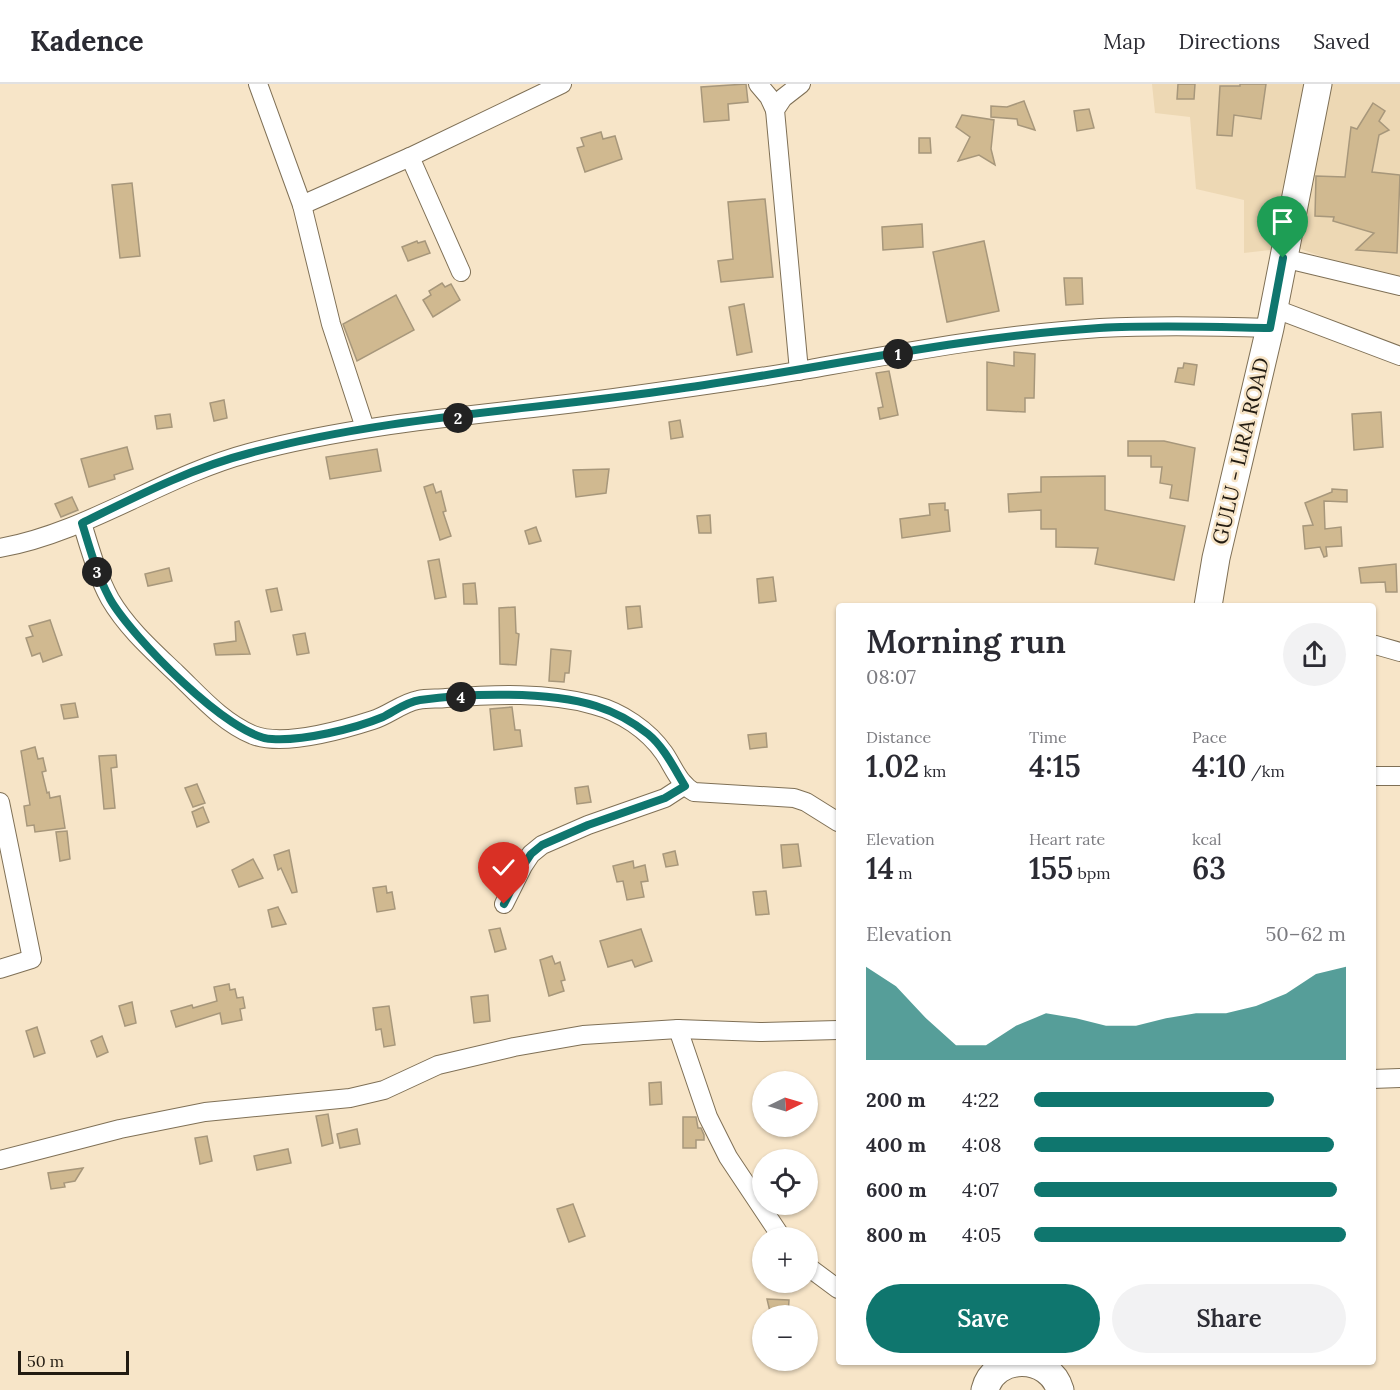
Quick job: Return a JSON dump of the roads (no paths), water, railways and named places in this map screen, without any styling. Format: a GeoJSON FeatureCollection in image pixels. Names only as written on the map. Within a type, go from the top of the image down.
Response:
{"type":"FeatureCollection","features":[{"type":"Feature","properties":{"kind":"main road","name":"GULU - LIRA ROAD"},"geometry":{"type":"LineString","coordinates":[[1208,603],[1216,558],[1271,318],[1318,84]]}},
{"type":"Feature","properties":{"kind":"main road"},"geometry":{"type":"LineString","coordinates":[[985,1390],[993,1374],[1002,1365]]}},
{"type":"Feature","properties":{"kind":"main road"},"geometry":{"type":"LineString","coordinates":[[1038,1365],[1055,1376]]}},
{"type":"Feature","properties":{"kind":"street"},"geometry":{"type":"LineString","coordinates":[[258,84],[302,205],[331,324],[364,428]]}},
{"type":"Feature","properties":{"kind":"street"},"geometry":{"type":"LineString","coordinates":[[302,205],[410,157],[562,84]]}},
{"type":"Feature","properties":{"kind":"street"},"geometry":{"type":"LineString","coordinates":[[758,84],[769,97],[775,110],[799,371]]}},
{"type":"Feature","properties":{"kind":"street"},"geometry":{"type":"LineString","coordinates":[[775,110],[783,98],[801,84]]}},
{"type":"Feature","properties":{"kind":"street"},"geometry":{"type":"LineString","coordinates":[[410,157],[461,272]]}},
{"type":"Feature","properties":{"kind":"street"},"geometry":{"type":"LineString","coordinates":[[1283,258],[1400,286]]}},
{"type":"Feature","properties":{"kind":"street"},"geometry":{"type":"LineString","coordinates":[[0,548],[35,541],[82,523],[207,466],[249,453],[364,428],[586,403],[799,371],[943,346],[1098,328],[1182,326],[1271,318],[1400,356]]}},
{"type":"Feature","properties":{"kind":"street"},"geometry":{"type":"LineString","coordinates":[[82,523],[97,571],[110,599],[127,623],[150,649],[206,703],[225,719],[255,735],[271,740],[318,734],[375,720],[419,700],[491,695],[570,700],[618,714],[650,735],[664,752],[685,786],[699,793],[794,798],[806,802],[836,821]]}},
{"type":"Feature","properties":{"kind":"street"},"geometry":{"type":"LineString","coordinates":[[1376,645],[1400,652]]}},
{"type":"Feature","properties":{"kind":"street"},"geometry":{"type":"LineString","coordinates":[[1376,776],[1400,776]]}},
{"type":"Feature","properties":{"kind":"street"},"geometry":{"type":"LineString","coordinates":[[504,904],[523,866],[531,854],[542,845],[588,825],[665,798],[685,786]]}},
{"type":"Feature","properties":{"kind":"street"},"geometry":{"type":"LineString","coordinates":[[0,802],[32,959],[0,969]]}},
{"type":"Feature","properties":{"kind":"street"},"geometry":{"type":"LineString","coordinates":[[0,1160],[120,1129],[205,1112],[371,1094],[438,1065],[514,1047],[583,1035],[678,1029],[760,1032],[836,1030]]}},
{"type":"Feature","properties":{"kind":"street"},"geometry":{"type":"LineString","coordinates":[[678,1029],[708,1118],[729,1157],[775,1227]]}},
{"type":"Feature","properties":{"kind":"street"},"geometry":{"type":"LineString","coordinates":[[1376,1079],[1400,1078]]}},
{"type":"Feature","properties":{"kind":"street"},"geometry":{"type":"LineString","coordinates":[[818,1274],[836,1288]]}}]}
